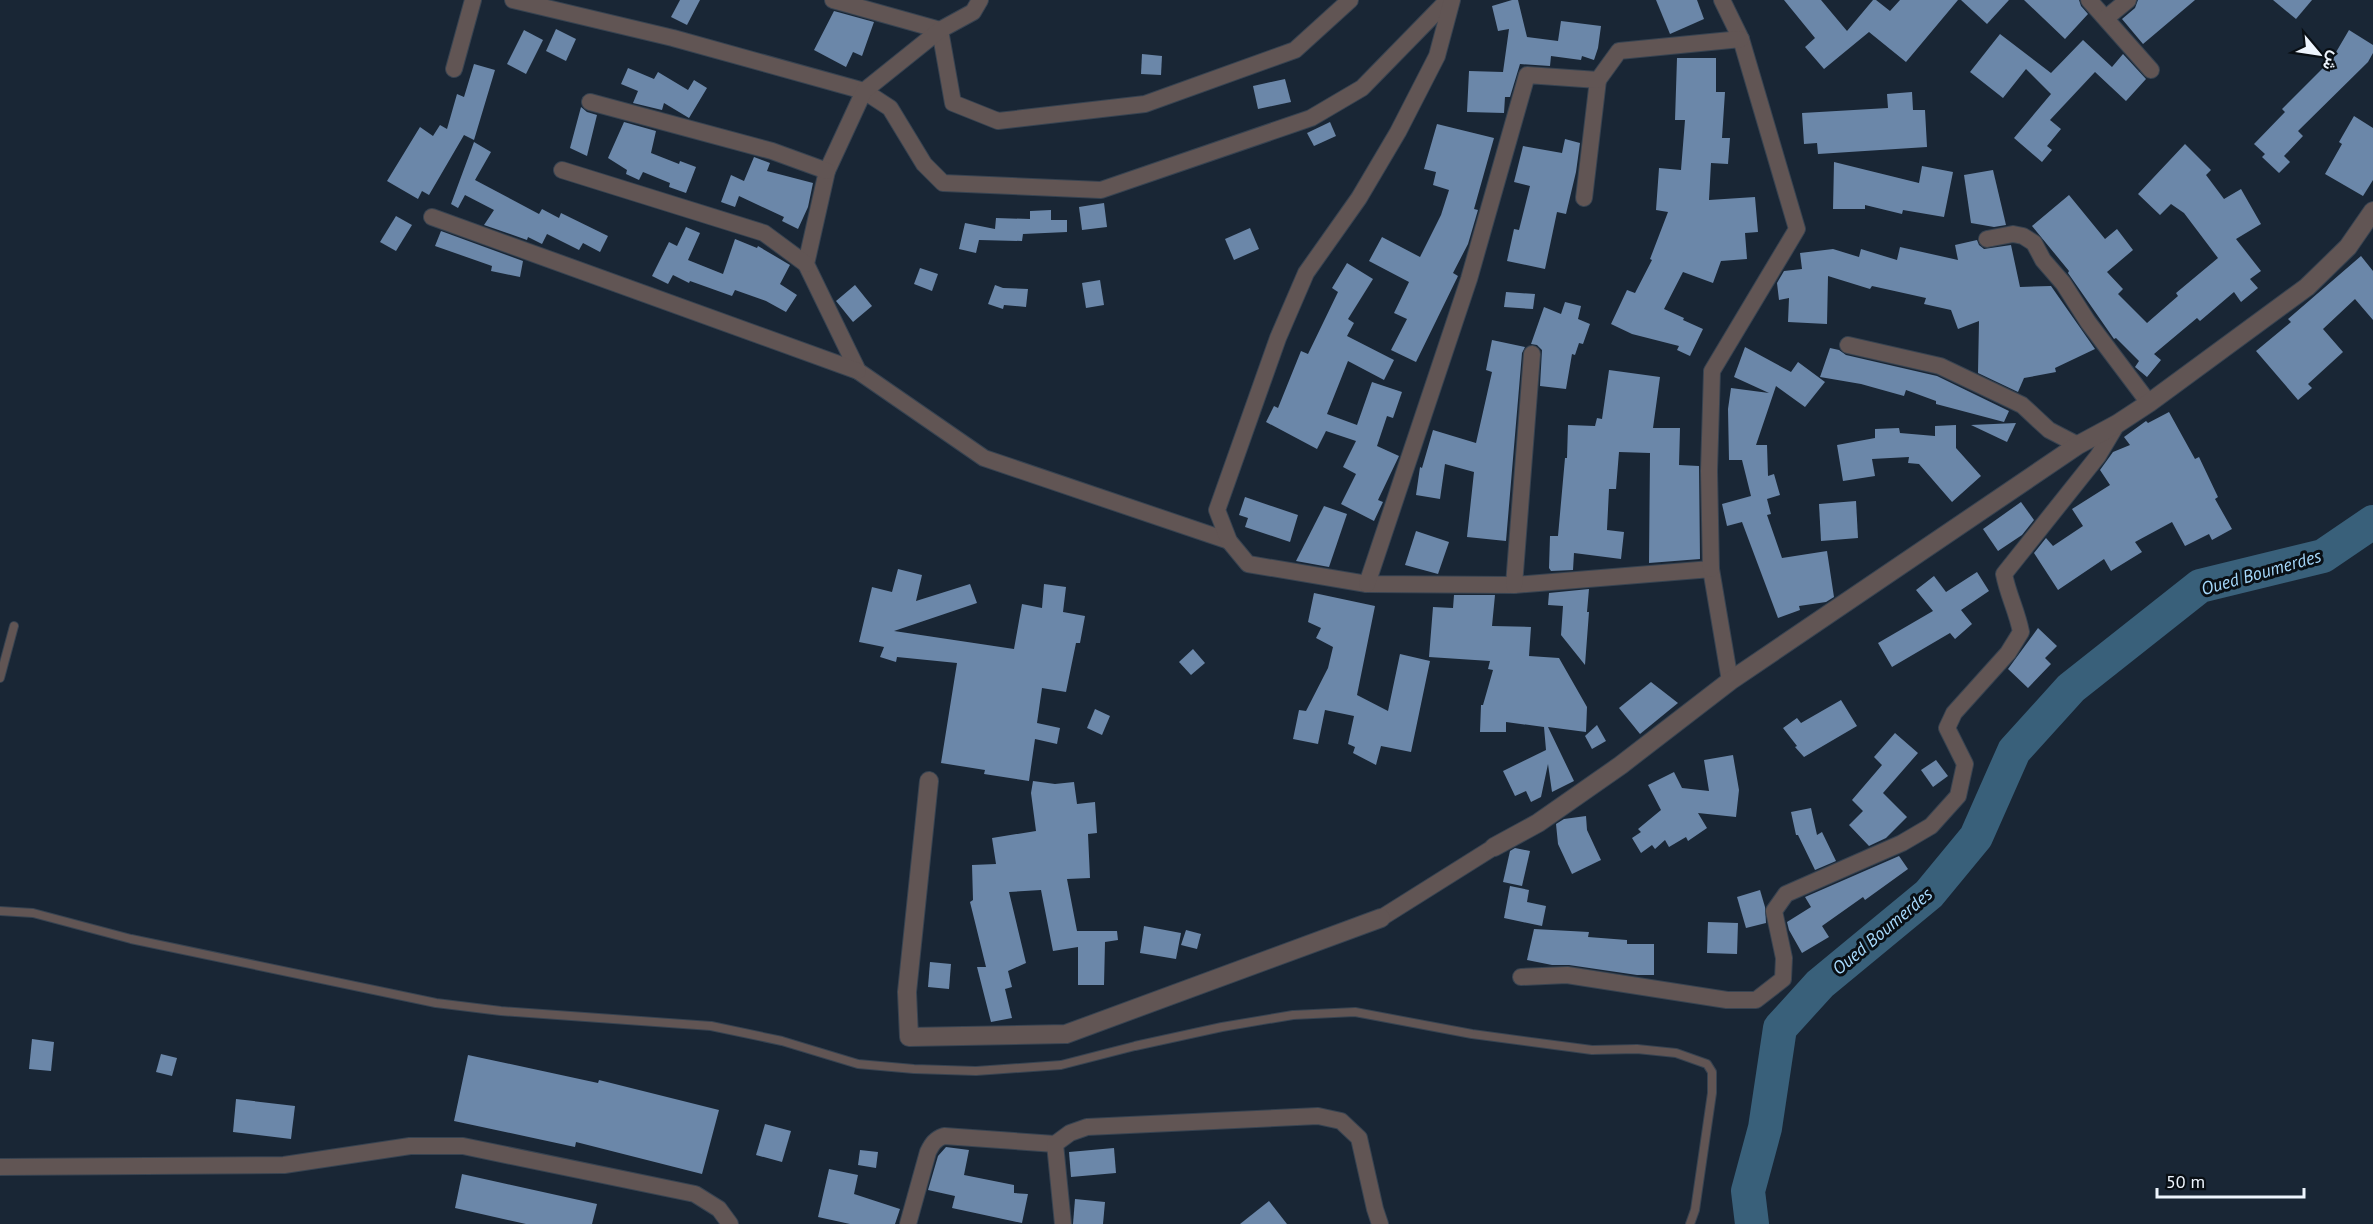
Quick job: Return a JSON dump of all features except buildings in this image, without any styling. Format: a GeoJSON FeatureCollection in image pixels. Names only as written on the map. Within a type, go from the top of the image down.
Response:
{"type":"FeatureCollection","features":[{"type":"Feature","properties":{"kind":"street"},"geometry":{"type":"LineString","coordinates":[[454,69],[472,0]]}},
{"type":"Feature","properties":{"kind":"street"},"geometry":{"type":"LineString","coordinates":[[513,0],[673,38],[864,91],[890,108],[924,164],[943,183],[1101,190],[1311,118],[1362,88],[1450,0]]}},
{"type":"Feature","properties":{"kind":"street"},"geometry":{"type":"LineString","coordinates":[[833,0],[940,30]]}},
{"type":"Feature","properties":{"kind":"street"},"geometry":{"type":"LineString","coordinates":[[806,264],[827,171],[864,91],[940,30],[973,12],[980,0]]}},
{"type":"Feature","properties":{"kind":"street"},"geometry":{"type":"LineString","coordinates":[[940,30],[953,103],[998,121],[1146,104],[1295,50],[1350,0]]}},
{"type":"Feature","properties":{"kind":"street"},"geometry":{"type":"LineString","coordinates":[[1450,0],[1437,56],[1418,94],[1359,198],[1306,273],[1283,327],[1217,510],[1229,541],[1248,564],[1367,584],[1514,585],[1711,569]]}},
{"type":"Feature","properties":{"kind":"street"},"geometry":{"type":"LineString","coordinates":[[1722,0],[1742,39],[1797,229],[1712,371],[1709,471],[1711,569],[1730,681]]}},
{"type":"Feature","properties":{"kind":"street"},"geometry":{"type":"LineString","coordinates":[[2089,0],[2151,70]]}},
{"type":"Feature","properties":{"kind":"street"},"geometry":{"type":"LineString","coordinates":[[2106,18],[2128,0]]}},
{"type":"Feature","properties":{"kind":"street"},"geometry":{"type":"LineString","coordinates":[[1584,198],[1598,80],[1619,51],[1742,39]]}},
{"type":"Feature","properties":{"kind":"street"},"geometry":{"type":"LineString","coordinates":[[1367,584],[1469,279],[1527,75],[1598,80]]}},
{"type":"Feature","properties":{"kind":"street"},"geometry":{"type":"LineString","coordinates":[[590,102],[772,151],[827,171]]}},
{"type":"Feature","properties":{"kind":"street"},"geometry":{"type":"LineString","coordinates":[[562,170],[764,233],[806,264],[858,370]]}},
{"type":"Feature","properties":{"kind":"street"},"geometry":{"type":"LineString","coordinates":[[929,781],[907,992],[909,1037],[1066,1034],[1381,918],[1538,822],[1621,765],[1730,681],[2078,445],[2149,403],[2307,287],[2348,247],[2373,211]]}},
{"type":"Feature","properties":{"kind":"street"},"geometry":{"type":"LineString","coordinates":[[432,217],[858,370],[984,458],[1229,541]]}},
{"type":"Feature","properties":{"kind":"street"},"geometry":{"type":"LineString","coordinates":[[1987,239],[2013,234],[2023,236],[2034,243],[2043,260],[2063,283],[2088,322],[2149,403]]}},
{"type":"Feature","properties":{"kind":"street"},"geometry":{"type":"LineString","coordinates":[[1848,345],[1940,366],[2022,405],[2049,430],[2078,445]]}},
{"type":"Feature","properties":{"kind":"street"},"geometry":{"type":"LineString","coordinates":[[1514,585],[1532,354]]}},
{"type":"Feature","properties":{"kind":"street"},"geometry":{"type":"LineString","coordinates":[[1521,977],[1567,975],[1727,1000],[1756,1000],[1783,979],[1784,958],[1774,911],[1786,894],[1912,837],[1931,826],[1958,796],[1965,764],[1947,728],[1954,713],[2008,653],[2021,632],[2018,617],[2008,596],[2004,574],[2098,456],[2117,424]]}},
{"type":"Feature","properties":{"kind":"street"},"geometry":{"type":"LineString","coordinates":[[908,1224],[928,1152],[932,1143],[944,1136],[1054,1144],[1070,1133],[1087,1127],[1318,1116],[1341,1121],[1359,1138],[1380,1224]]}},
{"type":"Feature","properties":{"kind":"street"},"geometry":{"type":"LineString","coordinates":[[1054,1144],[1063,1224]]}},
{"type":"Feature","properties":{"kind":"street"},"geometry":{"type":"LineString","coordinates":[[0,1167],[284,1166],[410,1146],[463,1146],[695,1194],[719,1209],[730,1224]]}},
{"type":"Feature","properties":{"kind":"lane"},"geometry":{"type":"LineString","coordinates":[[0,678],[14,626]]}},
{"type":"Feature","properties":{"kind":"lane"},"geometry":{"type":"LineString","coordinates":[[0,911],[33,913],[154,944],[436,1003],[501,1011],[711,1026],[782,1041],[858,1064],[880,1066],[976,1071],[1061,1065],[1222,1027],[1293,1015],[1355,1012],[1472,1034],[1581,1048],[1638,1049],[1676,1053],[1707,1064],[1712,1072],[1711,1105],[1695,1210],[1690,1224]]}},
{"type":"Feature","properties":{"kind":"waterway","name":"Oued Boumerdes"},"geometry":{"type":"LineString","coordinates":[[1752,1224],[1748,1191],[1765,1128],[1780,1028],[1820,984],[1929,894],[1976,837],[2014,751],[2071,688],[2200,586],[2323,556],[2373,522]]}}]}
